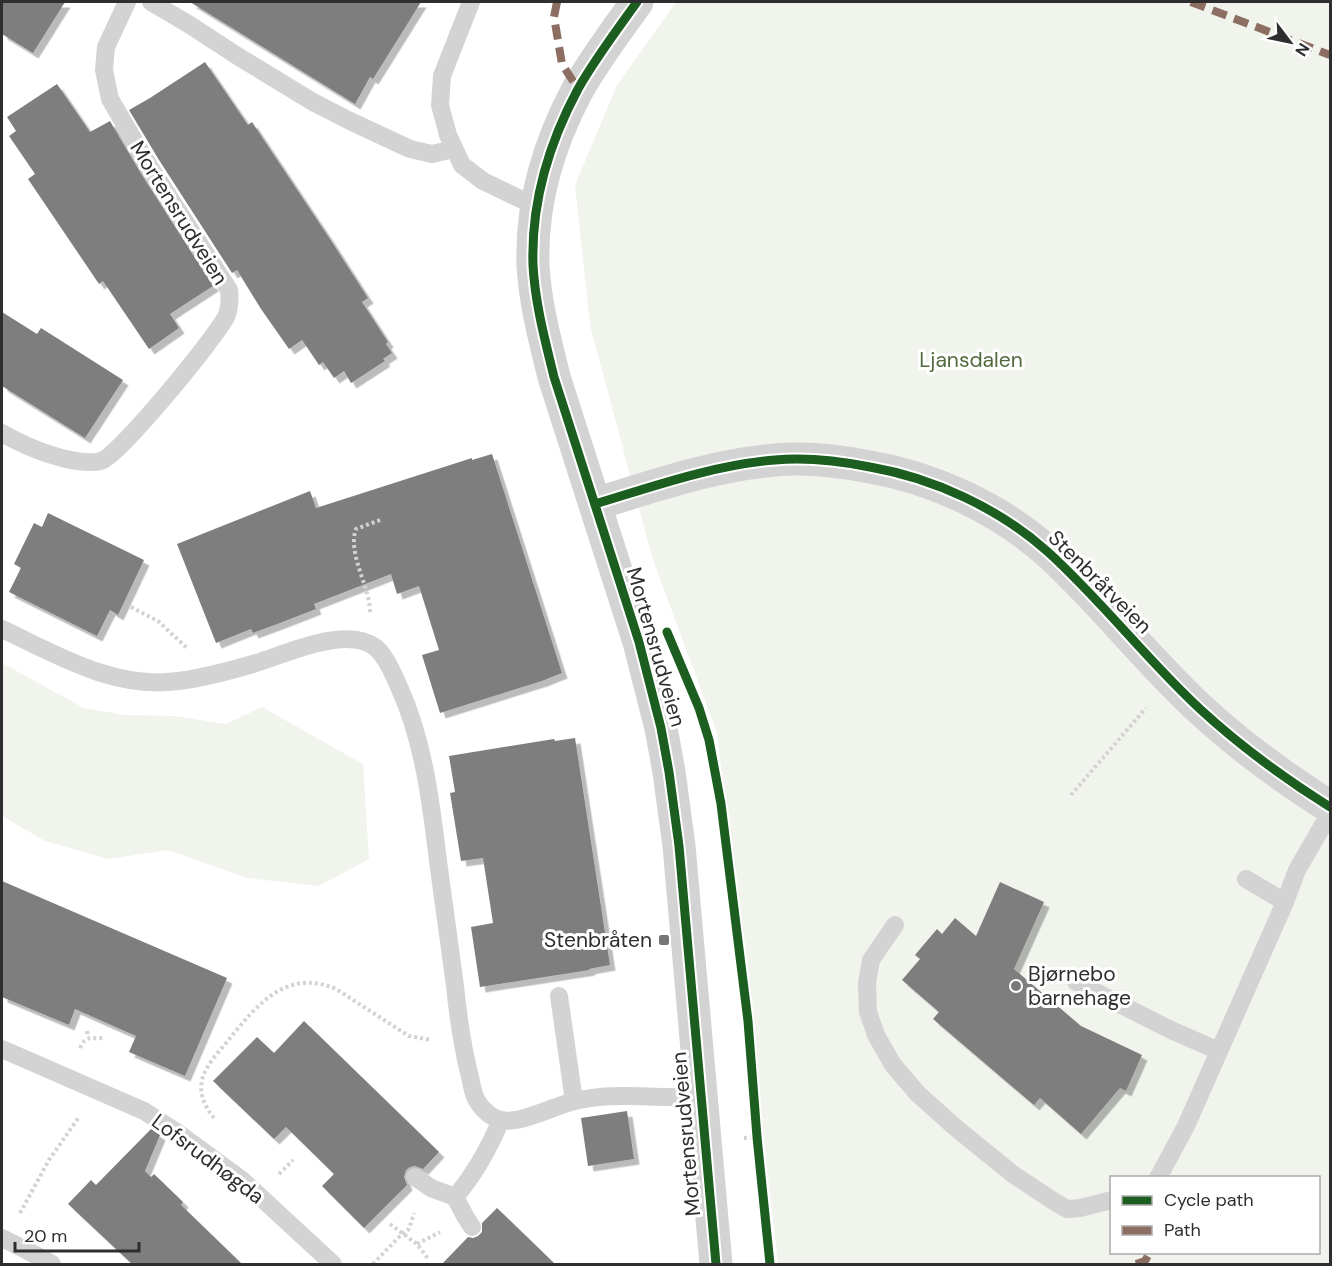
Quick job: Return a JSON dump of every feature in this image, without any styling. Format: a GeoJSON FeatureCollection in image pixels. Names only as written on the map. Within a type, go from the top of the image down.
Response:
{"type":"FeatureCollection","features":[{"type":"Feature","properties":{"kind":"street","name":"Mortensrudveien"},"geometry":{"type":"LineString","coordinates":[[637,2],[578,89],[553,142],[544,170],[537,207],[533,264],[536,299],[554,377],[639,642],[661,728],[679,846],[716,1264]]}},
{"type":"Feature","properties":{"kind":"street","name":"Stenbråtveien"},"geometry":{"type":"LineString","coordinates":[[595,504],[704,472],[778,459],[854,464],[926,481],[977,504],[1047,551],[1199,708],[1281,775],[1330,807]]}},
{"type":"Feature","properties":{"kind":"lane","name":"Mortensrudveien"},"geometry":{"type":"LineString","coordinates":[[2,433],[48,454],[78,461],[103,461],[127,438],[193,364],[213,338],[226,315],[230,302],[229,290],[149,166],[110,99],[104,70],[106,47],[127,2]]}},
{"type":"Feature","properties":{"kind":"lane"},"geometry":{"type":"LineString","coordinates":[[151,2],[313,102],[350,121],[410,149],[432,154],[454,149]]}},
{"type":"Feature","properties":{"kind":"lane"},"geometry":{"type":"LineString","coordinates":[[471,2],[442,76],[440,105],[448,135],[462,165],[483,181],[537,207]]}},
{"type":"Feature","properties":{"kind":"lane"},"geometry":{"type":"LineString","coordinates":[[2,629],[80,666],[117,678],[164,682],[180,681],[254,664],[315,644],[340,639],[363,642],[375,647],[386,661],[410,712],[421,755],[432,814],[462,1045],[474,1096],[491,1116],[501,1120],[492,1142],[476,1169],[455,1197]]}},
{"type":"Feature","properties":{"kind":"lane"},"geometry":{"type":"LineString","coordinates":[[1159,1176],[1186,1126],[1298,870],[1330,813]]}},
{"type":"Feature","properties":{"kind":"lane"},"geometry":{"type":"LineString","coordinates":[[1246,879],[1285,902]]}},
{"type":"Feature","properties":{"kind":"lane"},"geometry":{"type":"LineString","coordinates":[[895,925],[871,960],[867,983],[868,1012],[876,1035],[893,1065],[918,1094],[956,1128],[1014,1175],[1055,1203],[1067,1209],[1110,1200]]}},
{"type":"Feature","properties":{"kind":"lane"},"geometry":{"type":"LineString","coordinates":[[1076,982],[1171,1030],[1219,1051]]}},
{"type":"Feature","properties":{"kind":"lane"},"geometry":{"type":"LineString","coordinates":[[559,996],[574,1101]]}},
{"type":"Feature","properties":{"kind":"lane","name":"Lofsrudhøgda"},"geometry":{"type":"LineString","coordinates":[[2,1048],[144,1112],[178,1133],[242,1180],[333,1264]]}},
{"type":"Feature","properties":{"kind":"lane","name":"Mortensrudveien"},"geometry":{"type":"LineString","coordinates":[[501,1120],[513,1121],[574,1101],[600,1096],[701,1095]]}},
{"type":"Feature","properties":{"kind":"lane"},"geometry":{"type":"LineString","coordinates":[[416,1177],[431,1188],[455,1197],[472,1227]]}},
{"type":"Feature","properties":{"kind":"lane"},"geometry":{"type":"LineString","coordinates":[[2,1238],[52,1264]]}},
{"type":"Feature","properties":{"kind":"path"},"geometry":{"type":"LineString","coordinates":[[363,642],[370,608],[354,547],[354,533],[356,529],[380,520]]}},
{"type":"Feature","properties":{"kind":"path"},"geometry":{"type":"LineString","coordinates":[[131,607],[159,621],[213,674]]}},
{"type":"Feature","properties":{"kind":"path"},"geometry":{"type":"LineString","coordinates":[[1071,795],[1152,700]]}},
{"type":"Feature","properties":{"kind":"path"},"geometry":{"type":"LineString","coordinates":[[214,1119],[201,1095],[202,1080],[208,1067],[252,1011],[280,989],[302,983],[324,983],[409,1036],[462,1045]]}},
{"type":"Feature","properties":{"kind":"path"},"geometry":{"type":"LineString","coordinates":[[87,1031],[88,1037]]}},
{"type":"Feature","properties":{"kind":"path"},"geometry":{"type":"LineString","coordinates":[[88,1037],[103,1038]]}},
{"type":"Feature","properties":{"kind":"path"},"geometry":{"type":"LineString","coordinates":[[82,1044],[88,1037]]}},
{"type":"Feature","properties":{"kind":"path"},"geometry":{"type":"LineString","coordinates":[[34,1187],[57,1147],[82,1112]]}},
{"type":"Feature","properties":{"kind":"path"},"geometry":{"type":"LineString","coordinates":[[756,1125],[758,1148]]}},
{"type":"Feature","properties":{"kind":"path"},"geometry":{"type":"LineString","coordinates":[[390,1224],[417,1244],[429,1260]]}},
{"type":"Feature","properties":{"kind":"path"},"geometry":{"type":"LineString","coordinates":[[373,1264],[409,1229]]}},
{"type":"Feature","properties":{"kind":"path"},"geometry":{"type":"LineString","coordinates":[[417,1244],[422,1242]]}},
{"type":"Feature","properties":{"kind":"path"},"geometry":{"type":"LineString","coordinates":[[768,1263],[769,1249]]}},
{"type":"Feature","properties":{"kind":"green space","name":"Ljansdalen"},"geometry":{"type":"Polygon","coordinates":[[[676,2],[1330,2],[1330,1264],[778,1264],[717,733],[652,557],[590,325],[575,185],[617,85],[676,2]]]}},
{"type":"Feature","properties":{"kind":"green space"},"geometry":{"type":"Polygon","coordinates":[[[2,663],[84,708],[124,715],[174,716],[226,724],[262,707],[363,764],[369,859],[319,886],[247,878],[168,850],[108,859],[45,841],[2,816],[2,663]]]}},
{"type":"Feature","properties":{"kind":"building"},"geometry":{"type":"Polygon","coordinates":[[[2,2],[65,2],[33,53],[2,34],[2,2]]]}},
{"type":"Feature","properties":{"kind":"building"},"geometry":{"type":"Polygon","coordinates":[[[190,2],[421,2],[373,79],[370,77],[355,104],[190,2]]]}},
{"type":"Feature","properties":{"kind":"building"},"geometry":{"type":"Polygon","coordinates":[[[205,62],[248,125],[252,122],[368,298],[362,302],[388,342],[386,344],[392,353],[383,359],[385,361],[351,383],[344,371],[334,378],[323,362],[319,365],[302,340],[289,349],[237,270],[232,273],[129,110],[205,62]]]}},
{"type":"Feature","properties":{"kind":"building"},"geometry":{"type":"Polygon","coordinates":[[[57,84],[90,132],[110,121],[213,286],[170,314],[179,328],[149,349],[103,281],[99,284],[28,179],[35,174],[9,136],[16,131],[7,117],[57,84]]]}},
{"type":"Feature","properties":{"kind":"building"},"geometry":{"type":"Polygon","coordinates":[[[2,312],[37,334],[41,328],[123,380],[85,438],[2,386],[2,312]]]}},
{"type":"Feature","properties":{"kind":"building"},"geometry":{"type":"Polygon","coordinates":[[[492,454],[562,673],[440,713],[422,655],[439,650],[419,586],[397,594],[391,574],[314,604],[316,609],[253,633],[251,629],[216,643],[177,544],[310,491],[316,508],[472,458],[472,460],[492,454]]]}},
{"type":"Feature","properties":{"kind":"building"},"geometry":{"type":"Polygon","coordinates":[[[48,513],[144,560],[118,615],[110,610],[97,636],[9,592],[21,568],[14,564],[34,523],[42,527],[48,513]]]}},
{"type":"Feature","properties":{"kind":"building"},"geometry":{"type":"Polygon","coordinates":[[[575,738],[610,965],[480,987],[471,927],[493,923],[483,858],[461,861],[450,793],[455,792],[449,756],[554,739],[555,741],[575,738]]]}},
{"type":"Feature","properties":{"kind":"building"},"geometry":{"type":"Polygon","coordinates":[[[2,881],[227,978],[185,1076],[129,1052],[136,1036],[75,1009],[69,1025],[2,997],[2,881]]]}},
{"type":"Feature","properties":{"kind":"building"},"geometry":{"type":"Polygon","coordinates":[[[1000,882],[1044,902],[1014,969],[1081,1026],[1142,1055],[1126,1091],[1120,1088],[1081,1134],[1040,1098],[1034,1105],[933,1019],[939,1012],[902,980],[920,959],[915,955],[937,929],[942,934],[955,918],[976,936],[1000,882]]]}},
{"type":"Feature","properties":{"kind":"building"},"geometry":{"type":"Polygon","coordinates":[[[304,1021],[439,1152],[423,1169],[415,1166],[406,1170],[404,1177],[407,1185],[364,1228],[322,1186],[334,1174],[286,1127],[274,1139],[213,1081],[257,1037],[274,1053],[304,1021]]]}},
{"type":"Feature","properties":{"kind":"building"},"geometry":{"type":"Polygon","coordinates":[[[627,1111],[634,1159],[588,1166],[581,1118],[627,1111]]]}},
{"type":"Feature","properties":{"kind":"building"},"geometry":{"type":"Polygon","coordinates":[[[151,1129],[160,1135],[145,1171],[151,1177],[154,1174],[183,1202],[181,1205],[242,1264],[132,1264],[68,1204],[91,1180],[96,1185],[151,1129]]]}},
{"type":"Feature","properties":{"kind":"building"},"geometry":{"type":"Polygon","coordinates":[[[497,1208],[555,1264],[442,1264],[468,1237],[473,1238],[482,1232],[482,1223],[497,1208]]]}},
{"type":"Feature","properties":{"kind":"marked path"},"geometry":{"type":"LineString","coordinates":[[557,2],[554,17],[562,64],[578,89]]}},
{"type":"Feature","properties":{"kind":"marked path"},"geometry":{"type":"LineString","coordinates":[[1191,2],[1330,55]]}},
{"type":"Feature","properties":{"kind":"marked path"},"geometry":{"type":"LineString","coordinates":[[1136,1264],[1145,1261],[1149,1254]]}},
{"type":"Feature","properties":{"kind":"cycle path"},"geometry":{"type":"LineString","coordinates":[[637,2],[578,89],[558,131],[539,196],[535,219],[533,265],[538,307],[554,377],[639,642],[661,728],[679,846],[716,1264]]}},
{"type":"Feature","properties":{"kind":"cycle path"},"geometry":{"type":"LineString","coordinates":[[595,504],[707,471],[787,459],[823,460],[859,465],[894,472],[942,487],[987,509],[1029,536],[1068,571],[1161,671],[1200,709],[1263,761],[1330,807]]}},
{"type":"Feature","properties":{"kind":"cycle path"},"geometry":{"type":"LineString","coordinates":[[667,632],[699,708],[709,740],[721,804],[748,1021],[770,1264]]}},
{"type":"Feature","properties":{"kind":"place","name":"Stenbråten"},"geometry":{"type":"Point","coordinates":[664,940]}},
{"type":"Feature","properties":{"kind":"place","name":"Bjørnebo barnehage"},"geometry":{"type":"Point","coordinates":[1016,986]}}]}
